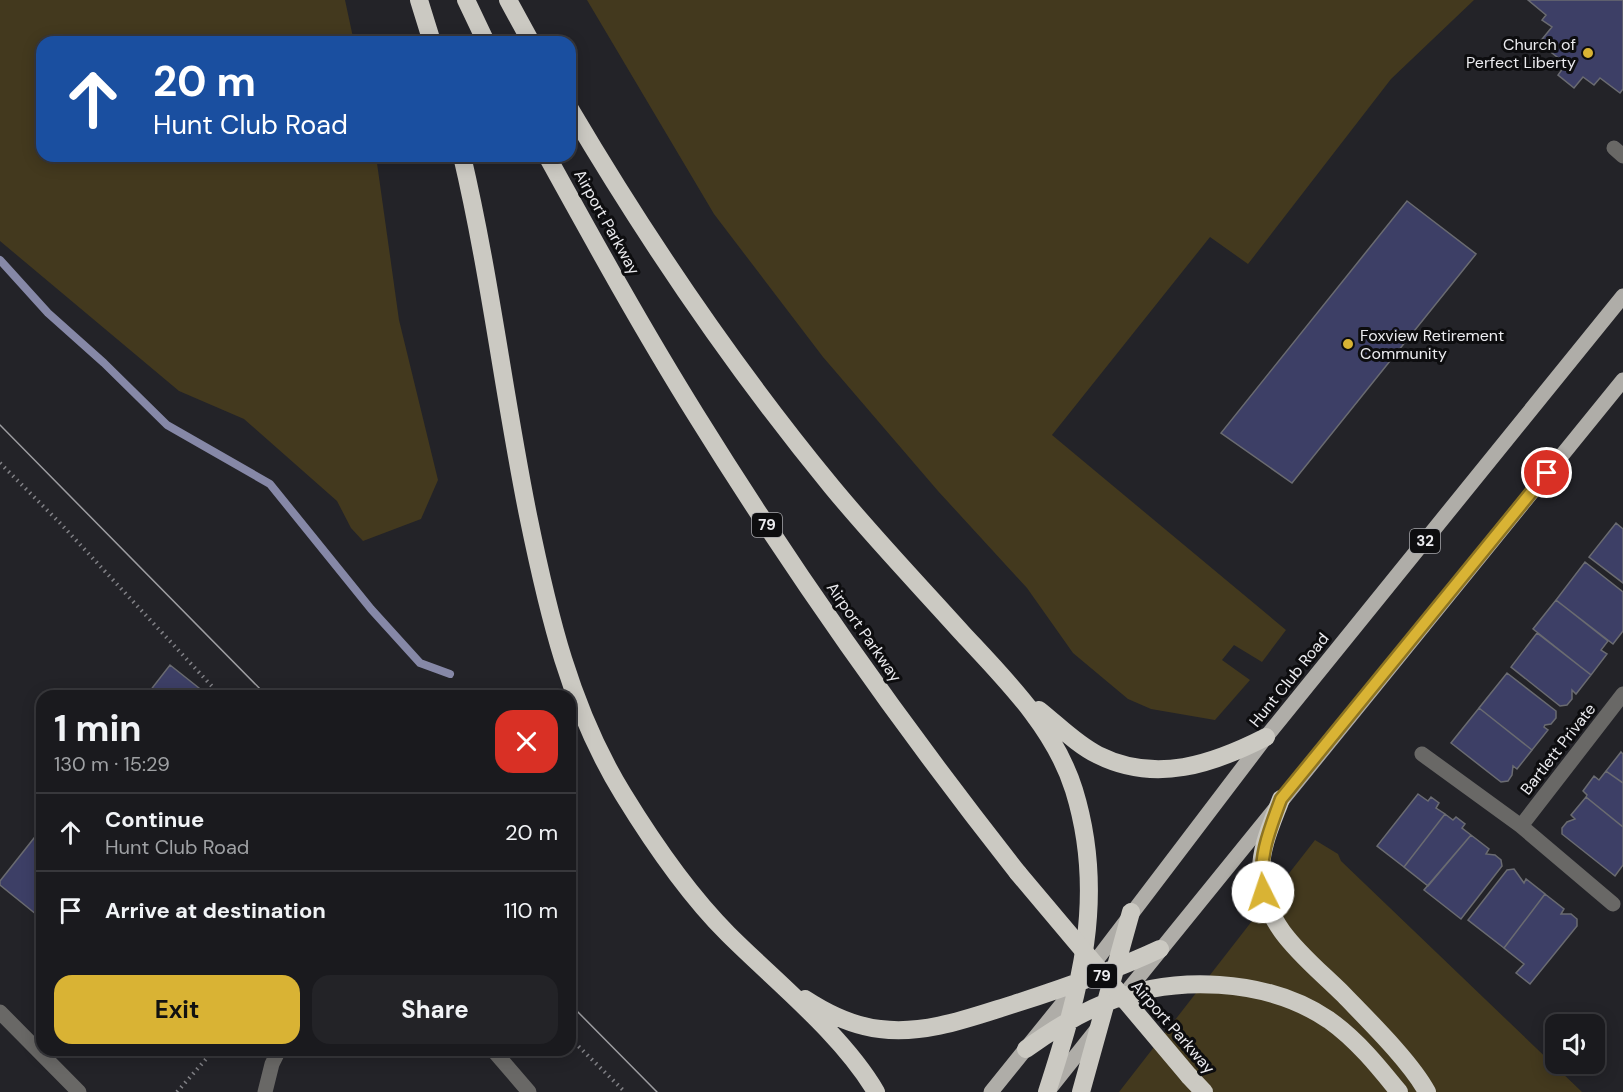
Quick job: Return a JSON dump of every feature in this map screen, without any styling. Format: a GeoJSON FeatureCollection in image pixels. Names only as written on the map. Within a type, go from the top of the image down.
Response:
{"type":"FeatureCollection","features":[{"type":"Feature","properties":{"kind":"highway"},"geometry":{"type":"LineString","coordinates":[[419,0],[430,36]]}},
{"type":"Feature","properties":{"kind":"highway"},"geometry":{"type":"LineString","coordinates":[[466,0],[483,36]]}},
{"type":"Feature","properties":{"kind":"highway"},"geometry":{"type":"LineString","coordinates":[[508,0],[528,36]]}},
{"type":"Feature","properties":{"kind":"highway"},"geometry":{"type":"LineString","coordinates":[[576,119],[632,213],[699,311],[795,439],[862,523],[1012,688],[1056,748],[1074,790],[1083,822],[1089,855],[1090,914],[1079,983],[1047,1092]]}},
{"type":"Feature","properties":{"kind":"highway"},"geometry":{"type":"LineString","coordinates":[[463,162],[486,261],[520,476],[537,560],[549,615],[573,690]]}},
{"type":"Feature","properties":{"kind":"highway","name":"Airport Parkway"},"geometry":{"type":"LineString","coordinates":[[550,162],[646,332],[748,495],[863,666],[946,781],[1018,873],[1204,1092]]}},
{"type":"Feature","properties":{"kind":"highway"},"geometry":{"type":"LineString","coordinates":[[1012,688],[1088,748],[1117,762],[1140,768],[1183,769],[1235,752],[1266,737]]}},
{"type":"Feature","properties":{"kind":"highway"},"geometry":{"type":"LineString","coordinates":[[576,699],[599,752],[671,866],[725,931],[844,1050],[876,1092]]}},
{"type":"Feature","properties":{"kind":"highway"},"geometry":{"type":"LineString","coordinates":[[1281,799],[1262,851],[1261,874],[1268,908],[1291,943],[1395,1051],[1427,1092]]}},
{"type":"Feature","properties":{"kind":"highway"},"geometry":{"type":"LineString","coordinates":[[1081,1092],[1098,1028],[1114,1000],[1115,970],[1131,912]]}},
{"type":"Feature","properties":{"kind":"highway"},"geometry":{"type":"LineString","coordinates":[[780,984],[831,1016],[882,1030],[930,1027],[957,1022],[1079,983],[1115,970],[1160,949]]}},
{"type":"Feature","properties":{"kind":"highway"},"geometry":{"type":"LineString","coordinates":[[1026,1048],[1070,1019],[1114,1000],[1178,987],[1215,985],[1235,987],[1285,999],[1328,1019],[1350,1036],[1399,1092]]}},
{"type":"Feature","properties":{"kind":"main road","name":"Hunt Club Road"},"geometry":{"type":"LineString","coordinates":[[991,1092],[1079,983],[1266,737],[1623,296]]}},
{"type":"Feature","properties":{"kind":"main road"},"geometry":{"type":"LineString","coordinates":[[1114,1000],[1160,949],[1623,380]]}},
{"type":"Feature","properties":{"kind":"main road"},"geometry":{"type":"LineString","coordinates":[[1047,1092],[1098,1028]]}},
{"type":"Feature","properties":{"kind":"street","name":"Bartlett Private"},"geometry":{"type":"LineString","coordinates":[[1521,826],[1623,694]]}},
{"type":"Feature","properties":{"kind":"street"},"geometry":{"type":"LineString","coordinates":[[1422,754],[1521,826],[1613,904]]}},
{"type":"Feature","properties":{"kind":"street"},"geometry":{"type":"LineString","coordinates":[[0,1012],[36,1048]]}},
{"type":"Feature","properties":{"kind":"street"},"geometry":{"type":"LineString","coordinates":[[43,1056],[79,1092]]}},
{"type":"Feature","properties":{"kind":"street"},"geometry":{"type":"LineString","coordinates":[[265,1092],[276,1056]]}},
{"type":"Feature","properties":{"kind":"street"},"geometry":{"type":"LineString","coordinates":[[498,1056],[529,1092]]}},
{"type":"Feature","properties":{"kind":"path"},"geometry":{"type":"LineString","coordinates":[[0,463],[60,523],[215,690]]}},
{"type":"Feature","properties":{"kind":"path"},"geometry":{"type":"LineString","coordinates":[[576,1044],[625,1092]]}},
{"type":"Feature","properties":{"kind":"path"},"geometry":{"type":"LineString","coordinates":[[177,1092],[209,1056]]}},
{"type":"Feature","properties":{"kind":"shaded area"},"geometry":{"type":"Polygon","coordinates":[[[0,0],[345,0],[353,36],[36,36],[36,162],[377,162],[399,320],[438,480],[421,519],[363,541],[351,528],[337,501],[244,419],[179,391],[0,241],[0,0]]]}},
{"type":"Feature","properties":{"kind":"shaded area"},"geometry":{"type":"Polygon","coordinates":[[[587,0],[1474,0],[1391,79],[1248,264],[1210,237],[1052,435],[1286,630],[1262,662],[1234,645],[1222,660],[1250,680],[1215,720],[1151,709],[1128,699],[1073,653],[1027,588],[938,491],[823,357],[714,214],[587,0]]]}},
{"type":"Feature","properties":{"kind":"shaded area"},"geometry":{"type":"Polygon","coordinates":[[[1315,840],[1338,854],[1341,861],[1545,1057],[1545,1074],[1563,1074],[1582,1092],[1119,1092],[1315,840]]]}},
{"type":"Feature","properties":{"kind":"building","name":"Church of Perfect Liberty"},"geometry":{"type":"Polygon","coordinates":[[[1528,0],[1623,0],[1623,89],[1620,93],[1600,78],[1594,85],[1583,77],[1574,88],[1558,75],[1566,64],[1539,43],[1552,27],[1542,20],[1546,15],[1528,0]]]}},
{"type":"Feature","properties":{"kind":"building","name":"Foxview Retirement Community"},"geometry":{"type":"Polygon","coordinates":[[[1407,201],[1476,254],[1292,483],[1221,433],[1407,201]]]}},
{"type":"Feature","properties":{"kind":"building"},"geometry":{"type":"Polygon","coordinates":[[[1616,523],[1623,529],[1623,583],[1589,557],[1616,523]]]}},
{"type":"Feature","properties":{"kind":"building"},"geometry":{"type":"Polygon","coordinates":[[[1585,562],[1623,592],[1623,631],[1613,644],[1556,600],[1585,562]]]}},
{"type":"Feature","properties":{"kind":"building"},"geometry":{"type":"Polygon","coordinates":[[[1556,600],[1608,641],[1601,650],[1607,654],[1591,675],[1533,629],[1556,600]]]}},
{"type":"Feature","properties":{"kind":"building"},"geometry":{"type":"Polygon","coordinates":[[[1537,633],[1591,675],[1576,694],[1572,690],[1572,699],[1567,705],[1560,706],[1511,667],[1537,633]]]}},
{"type":"Feature","properties":{"kind":"building"},"geometry":{"type":"Polygon","coordinates":[[[170,665],[201,690],[151,690],[170,665]]]}},
{"type":"Feature","properties":{"kind":"building"},"geometry":{"type":"Polygon","coordinates":[[[1507,673],[1556,711],[1556,718],[1551,724],[1545,725],[1544,727],[1548,730],[1532,750],[1479,708],[1507,673]]]}},
{"type":"Feature","properties":{"kind":"building"},"geometry":{"type":"Polygon","coordinates":[[[1479,708],[1532,750],[1517,769],[1513,766],[1512,775],[1508,781],[1501,782],[1451,743],[1479,708]]]}},
{"type":"Feature","properties":{"kind":"building"},"geometry":{"type":"Polygon","coordinates":[[[1621,752],[1623,754],[1623,783],[1606,771],[1621,752]]]}},
{"type":"Feature","properties":{"kind":"building"},"geometry":{"type":"Polygon","coordinates":[[[1606,771],[1623,783],[1623,827],[1586,797],[1583,791],[1594,776],[1599,780],[1606,771]]]}},
{"type":"Feature","properties":{"kind":"building"},"geometry":{"type":"Polygon","coordinates":[[[1418,794],[1428,801],[1431,797],[1439,803],[1436,808],[1445,814],[1404,867],[1377,846],[1418,794]]]}},
{"type":"Feature","properties":{"kind":"building"},"geometry":{"type":"Polygon","coordinates":[[[1586,797],[1623,827],[1623,865],[1615,876],[1562,834],[1562,828],[1567,822],[1575,819],[1571,815],[1586,797]]]}},
{"type":"Feature","properties":{"kind":"building"},"geometry":{"type":"Polygon","coordinates":[[[1445,814],[1453,820],[1456,817],[1465,824],[1462,828],[1471,835],[1428,886],[1404,867],[1445,814]]]}},
{"type":"Feature","properties":{"kind":"building"},"geometry":{"type":"Polygon","coordinates":[[[1471,835],[1489,849],[1486,854],[1495,855],[1501,860],[1502,866],[1461,919],[1424,890],[1471,835]]]}},
{"type":"Feature","properties":{"kind":"building"},"geometry":{"type":"Polygon","coordinates":[[[36,836],[36,914],[0,885],[0,881],[36,836]]]}},
{"type":"Feature","properties":{"kind":"building"},"geometry":{"type":"Polygon","coordinates":[[[1514,869],[1524,883],[1526,879],[1545,894],[1504,948],[1468,920],[1507,870],[1514,869]]]}},
{"type":"Feature","properties":{"kind":"building"},"geometry":{"type":"Polygon","coordinates":[[[1545,894],[1564,909],[1561,914],[1571,914],[1577,919],[1577,926],[1530,984],[1516,973],[1524,964],[1504,948],[1545,894]]]}},
{"type":"Feature","properties":{"kind":"waterway"},"geometry":{"type":"LineString","coordinates":[[0,260],[48,313],[104,363],[167,425],[270,484],[371,609],[420,663],[450,674]]}},
{"type":"Feature","properties":{"kind":"tram line"},"geometry":{"type":"LineString","coordinates":[[0,425],[261,690]]}},
{"type":"Feature","properties":{"kind":"tram line"},"geometry":{"type":"LineString","coordinates":[[576,1010],[657,1092]]}},
{"type":"Feature","properties":{"kind":"place","name":"Church of Perfect Liberty"},"geometry":{"type":"Point","coordinates":[1588,53]}},
{"type":"Feature","properties":{"kind":"place","name":"Foxview Retirement Community"},"geometry":{"type":"Point","coordinates":[1348,344]}},
{"type":"Feature","properties":{"kind":"route"},"geometry":{"type":"LineString","coordinates":[[1263,892],[1262,851],[1281,799],[1547,473]]}}]}
